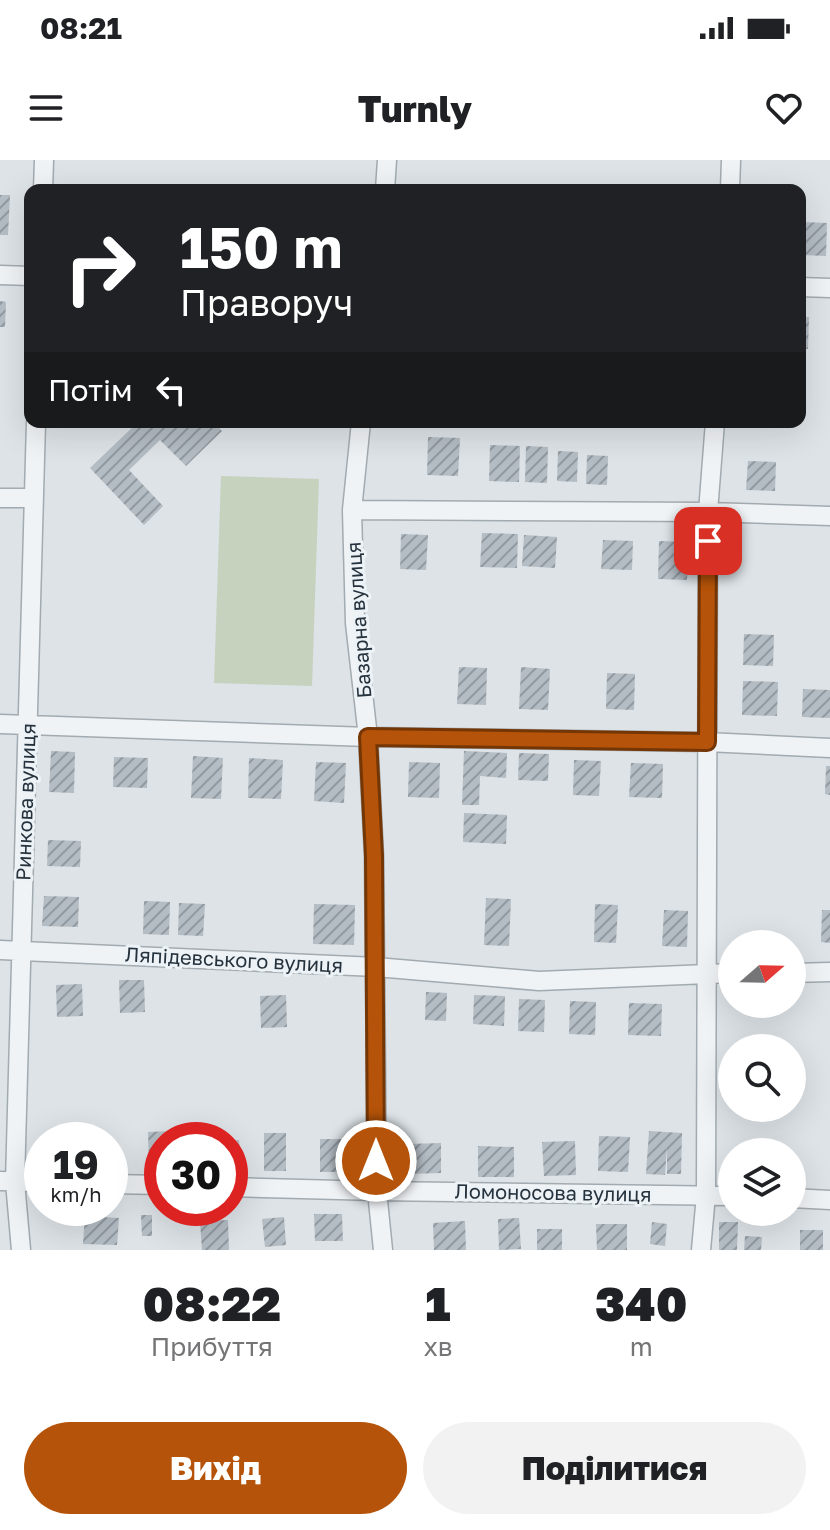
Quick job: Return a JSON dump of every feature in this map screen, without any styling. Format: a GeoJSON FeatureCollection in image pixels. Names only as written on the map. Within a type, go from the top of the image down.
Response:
{"type":"FeatureCollection","features":[{"type":"Feature","properties":{"kind":"street"},"geometry":{"type":"LineString","coordinates":[[43,184],[44,160]]}},
{"type":"Feature","properties":{"kind":"street"},"geometry":{"type":"LineString","coordinates":[[385,184],[387,160]]}},
{"type":"Feature","properties":{"kind":"street"},"geometry":{"type":"LineString","coordinates":[[730,184],[731,160]]}},
{"type":"Feature","properties":{"kind":"street"},"geometry":{"type":"LineString","coordinates":[[0,275],[24,276]]}},
{"type":"Feature","properties":{"kind":"street"},"geometry":{"type":"LineString","coordinates":[[806,287],[830,288]]}},
{"type":"Feature","properties":{"kind":"street","name":"Ринкова вулиця"},"geometry":{"type":"LineString","coordinates":[[21,1250],[8,1182],[22,951],[36,428]]}},
{"type":"Feature","properties":{"kind":"street","name":"Базарна вулиця"},"geometry":{"type":"LineString","coordinates":[[360,428],[352,510],[355,623],[368,737],[374,856],[377,1191],[383,1250]]}},
{"type":"Feature","properties":{"kind":"street"},"geometry":{"type":"LineString","coordinates":[[701,1250],[706,1195],[708,512],[715,428]]}},
{"type":"Feature","properties":{"kind":"street"},"geometry":{"type":"LineString","coordinates":[[0,498],[34,498]]}},
{"type":"Feature","properties":{"kind":"street"},"geometry":{"type":"LineString","coordinates":[[352,510],[708,512],[830,516]]}},
{"type":"Feature","properties":{"kind":"street"},"geometry":{"type":"LineString","coordinates":[[0,724],[368,737],[707,742],[830,748]]}},
{"type":"Feature","properties":{"kind":"street","name":"Ляпідевського вулиця"},"geometry":{"type":"LineString","coordinates":[[0,950],[376,967],[539,981],[718,974]]}},
{"type":"Feature","properties":{"kind":"street"},"geometry":{"type":"LineString","coordinates":[[806,973],[830,972]]}},
{"type":"Feature","properties":{"kind":"street","name":"Ломоносова вулиця"},"geometry":{"type":"LineString","coordinates":[[248,1187],[718,1195]]}},
{"type":"Feature","properties":{"kind":"street"},"geometry":{"type":"LineString","coordinates":[[806,1199],[830,1200]]}},
{"type":"Feature","properties":{"kind":"green space"},"geometry":{"type":"Polygon","coordinates":[[[221,476],[319,479],[312,686],[214,683],[221,476]]]}},
{"type":"Feature","properties":{"kind":"building"},"geometry":{"type":"Polygon","coordinates":[[[0,195],[10,195],[8,235],[0,235],[0,195]]]}},
{"type":"Feature","properties":{"kind":"building"},"geometry":{"type":"Polygon","coordinates":[[[806,222],[827,223],[826,256],[806,255],[806,222]]]}},
{"type":"Feature","properties":{"kind":"building"},"geometry":{"type":"Polygon","coordinates":[[[0,301],[6,302],[5,327],[0,327],[0,301]]]}},
{"type":"Feature","properties":{"kind":"building"},"geometry":{"type":"Polygon","coordinates":[[[806,317],[809,317],[806,349],[806,317]]]}},
{"type":"Feature","properties":{"kind":"building"},"geometry":{"type":"Polygon","coordinates":[[[132,428],[219,428],[222,431],[186,466],[160,440],[129,470],[163,506],[144,525],[90,468],[132,428]]]}},
{"type":"Feature","properties":{"kind":"building"},"geometry":{"type":"Polygon","coordinates":[[[428,437],[460,438],[458,476],[427,475],[428,437]]]}},
{"type":"Feature","properties":{"kind":"building"},"geometry":{"type":"Polygon","coordinates":[[[490,445],[520,446],[519,482],[489,481],[490,445]]]}},
{"type":"Feature","properties":{"kind":"building"},"geometry":{"type":"Polygon","coordinates":[[[526,446],[548,447],[547,483],[525,482],[526,446]]]}},
{"type":"Feature","properties":{"kind":"building"},"geometry":{"type":"Polygon","coordinates":[[[558,451],[578,452],[577,482],[557,481],[558,451]]]}},
{"type":"Feature","properties":{"kind":"building"},"geometry":{"type":"Polygon","coordinates":[[[587,455],[608,456],[607,485],[586,484],[587,455]]]}},
{"type":"Feature","properties":{"kind":"building"},"geometry":{"type":"Polygon","coordinates":[[[748,461],[776,462],[775,491],[746,490],[748,461]]]}},
{"type":"Feature","properties":{"kind":"building"},"geometry":{"type":"Polygon","coordinates":[[[482,533],[518,534],[517,568],[480,567],[482,533]]]}},
{"type":"Feature","properties":{"kind":"building"},"geometry":{"type":"Polygon","coordinates":[[[401,534],[428,535],[426,570],[400,569],[401,534]]]}},
{"type":"Feature","properties":{"kind":"building"},"geometry":{"type":"Polygon","coordinates":[[[524,535],[557,537],[555,568],[522,566],[524,535]]]}},
{"type":"Feature","properties":{"kind":"building"},"geometry":{"type":"Polygon","coordinates":[[[603,540],[633,541],[632,570],[601,569],[603,540]]]}},
{"type":"Feature","properties":{"kind":"building"},"geometry":{"type":"Polygon","coordinates":[[[659,541],[689,542],[687,580],[658,579],[659,541]]]}},
{"type":"Feature","properties":{"kind":"building"},"geometry":{"type":"Polygon","coordinates":[[[744,634],[774,635],[773,666],[743,665],[744,634]]]}},
{"type":"Feature","properties":{"kind":"building"},"geometry":{"type":"Polygon","coordinates":[[[459,667],[487,668],[486,705],[457,704],[459,667]]]}},
{"type":"Feature","properties":{"kind":"building"},"geometry":{"type":"Polygon","coordinates":[[[521,667],[550,669],[548,710],[519,709],[521,667]]]}},
{"type":"Feature","properties":{"kind":"building"},"geometry":{"type":"Polygon","coordinates":[[[607,673],[635,674],[634,710],[606,709],[607,673]]]}},
{"type":"Feature","properties":{"kind":"building"},"geometry":{"type":"Polygon","coordinates":[[[743,681],[778,682],[777,716],[742,715],[743,681]]]}},
{"type":"Feature","properties":{"kind":"building"},"geometry":{"type":"Polygon","coordinates":[[[803,689],[830,690],[830,718],[802,717],[803,689]]]}},
{"type":"Feature","properties":{"kind":"building"},"geometry":{"type":"Polygon","coordinates":[[[51,751],[75,752],[74,793],[49,792],[51,751]]]}},
{"type":"Feature","properties":{"kind":"building"},"geometry":{"type":"Polygon","coordinates":[[[464,751],[507,753],[506,778],[480,776],[479,805],[462,805],[464,751]]]}},
{"type":"Feature","properties":{"kind":"building"},"geometry":{"type":"Polygon","coordinates":[[[519,753],[549,754],[548,781],[518,780],[519,753]]]}},
{"type":"Feature","properties":{"kind":"building"},"geometry":{"type":"Polygon","coordinates":[[[193,756],[223,758],[221,799],[191,798],[193,756]]]}},
{"type":"Feature","properties":{"kind":"building"},"geometry":{"type":"Polygon","coordinates":[[[114,757],[148,758],[147,788],[113,787],[114,757]]]}},
{"type":"Feature","properties":{"kind":"building"},"geometry":{"type":"Polygon","coordinates":[[[249,758],[283,760],[281,799],[248,798],[249,758]]]}},
{"type":"Feature","properties":{"kind":"building"},"geometry":{"type":"Polygon","coordinates":[[[574,760],[601,761],[599,796],[573,795],[574,760]]]}},
{"type":"Feature","properties":{"kind":"building"},"geometry":{"type":"Polygon","coordinates":[[[316,762],[346,763],[344,803],[314,801],[316,762]]]}},
{"type":"Feature","properties":{"kind":"building"},"geometry":{"type":"Polygon","coordinates":[[[409,762],[440,763],[439,798],[408,797],[409,762]]]}},
{"type":"Feature","properties":{"kind":"building"},"geometry":{"type":"Polygon","coordinates":[[[631,763],[663,764],[662,798],[629,797],[631,763]]]}},
{"type":"Feature","properties":{"kind":"building"},"geometry":{"type":"Polygon","coordinates":[[[826,766],[830,766],[830,795],[825,794],[826,766]]]}},
{"type":"Feature","properties":{"kind":"building"},"geometry":{"type":"Polygon","coordinates":[[[464,813],[507,815],[506,844],[463,842],[464,813]]]}},
{"type":"Feature","properties":{"kind":"building"},"geometry":{"type":"Polygon","coordinates":[[[48,840],[81,841],[80,867],[47,866],[48,840]]]}},
{"type":"Feature","properties":{"kind":"building"},"geometry":{"type":"Polygon","coordinates":[[[44,896],[79,897],[78,927],[42,926],[44,896]]]}},
{"type":"Feature","properties":{"kind":"building"},"geometry":{"type":"Polygon","coordinates":[[[486,898],[511,899],[509,946],[484,945],[486,898]]]}},
{"type":"Feature","properties":{"kind":"building"},"geometry":{"type":"Polygon","coordinates":[[[144,901],[170,902],[169,935],[143,934],[144,901]]]}},
{"type":"Feature","properties":{"kind":"building"},"geometry":{"type":"Polygon","coordinates":[[[179,903],[205,904],[203,936],[178,935],[179,903]]]}},
{"type":"Feature","properties":{"kind":"building"},"geometry":{"type":"Polygon","coordinates":[[[314,904],[355,905],[354,945],[313,944],[314,904]]]}},
{"type":"Feature","properties":{"kind":"building"},"geometry":{"type":"Polygon","coordinates":[[[595,904],[618,905],[616,943],[594,942],[595,904]]]}},
{"type":"Feature","properties":{"kind":"building"},"geometry":{"type":"Polygon","coordinates":[[[664,910],[688,911],[687,947],[662,946],[664,910]]]}},
{"type":"Feature","properties":{"kind":"building"},"geometry":{"type":"Polygon","coordinates":[[[822,910],[830,910],[830,943],[821,942],[822,910]]]}},
{"type":"Feature","properties":{"kind":"building"},"geometry":{"type":"Polygon","coordinates":[[[119,980],[144,980],[145,1012],[120,1013],[119,980]]]}},
{"type":"Feature","properties":{"kind":"building"},"geometry":{"type":"Polygon","coordinates":[[[82,984],[83,1016],[57,1017],[56,985],[82,984]]]}},
{"type":"Feature","properties":{"kind":"building"},"geometry":{"type":"Polygon","coordinates":[[[426,992],[447,993],[446,1021],[425,1020],[426,992]]]}},
{"type":"Feature","properties":{"kind":"building"},"geometry":{"type":"Polygon","coordinates":[[[286,995],[287,1027],[261,1028],[260,996],[286,995]]]}},
{"type":"Feature","properties":{"kind":"building"},"geometry":{"type":"Polygon","coordinates":[[[474,995],[505,996],[504,1026],[473,1024],[474,995]]]}},
{"type":"Feature","properties":{"kind":"building"},"geometry":{"type":"Polygon","coordinates":[[[519,999],[545,1000],[544,1032],[518,1031],[519,999]]]}},
{"type":"Feature","properties":{"kind":"building"},"geometry":{"type":"Polygon","coordinates":[[[570,1001],[596,1002],[595,1035],[569,1034],[570,1001]]]}},
{"type":"Feature","properties":{"kind":"building"},"geometry":{"type":"Polygon","coordinates":[[[629,1003],[662,1004],[661,1036],[628,1035],[629,1003]]]}},
{"type":"Feature","properties":{"kind":"building"},"geometry":{"type":"Polygon","coordinates":[[[649,1131],[682,1133],[681,1174],[667,1174],[667,1147],[665,1175],[646,1174],[649,1131]]]}},
{"type":"Feature","properties":{"kind":"building"},"geometry":{"type":"Polygon","coordinates":[[[264,1133],[286,1133],[286,1171],[264,1171],[264,1133]]]}},
{"type":"Feature","properties":{"kind":"building"},"geometry":{"type":"Polygon","coordinates":[[[599,1136],[630,1137],[628,1172],[598,1171],[599,1136]]]}},
{"type":"Feature","properties":{"kind":"building"},"geometry":{"type":"Polygon","coordinates":[[[320,1139],[359,1139],[359,1172],[320,1172],[320,1139]]]}},
{"type":"Feature","properties":{"kind":"building"},"geometry":{"type":"Polygon","coordinates":[[[575,1141],[576,1175],[544,1176],[542,1142],[575,1141]]]}},
{"type":"Feature","properties":{"kind":"building"},"geometry":{"type":"Polygon","coordinates":[[[441,1143],[441,1173],[408,1174],[408,1144],[441,1143]]]}},
{"type":"Feature","properties":{"kind":"building"},"geometry":{"type":"Polygon","coordinates":[[[478,1146],[514,1147],[514,1177],[478,1177],[478,1146]]]}},
{"type":"Feature","properties":{"kind":"building"},"geometry":{"type":"Polygon","coordinates":[[[314,1214],[342,1214],[343,1241],[315,1241],[314,1214]]]}},
{"type":"Feature","properties":{"kind":"building"},"geometry":{"type":"Polygon","coordinates":[[[141,1215],[144,1215],[144,1226],[152,1226],[152,1236],[142,1236],[141,1215]]]}},
{"type":"Feature","properties":{"kind":"building"},"geometry":{"type":"Polygon","coordinates":[[[284,1217],[286,1245],[265,1247],[262,1219],[284,1217]]]}},
{"type":"Feature","properties":{"kind":"building"},"geometry":{"type":"Polygon","coordinates":[[[519,1218],[521,1249],[499,1250],[498,1219],[519,1218]]]}},
{"type":"Feature","properties":{"kind":"building"},"geometry":{"type":"Polygon","coordinates":[[[465,1221],[466,1250],[434,1250],[433,1223],[465,1221]]]}},
{"type":"Feature","properties":{"kind":"building"},"geometry":{"type":"Polygon","coordinates":[[[652,1222],[667,1224],[665,1246],[650,1244],[652,1222]]]}},
{"type":"Feature","properties":{"kind":"building"},"geometry":{"type":"Polygon","coordinates":[[[596,1224],[627,1224],[627,1250],[597,1250],[596,1224]]]}},
{"type":"Feature","properties":{"kind":"building"},"geometry":{"type":"Polygon","coordinates":[[[84,1226],[118,1226],[117,1245],[83,1244],[84,1226]]]}},
{"type":"Feature","properties":{"kind":"building"},"geometry":{"type":"Polygon","coordinates":[[[200,1226],[228,1226],[229,1250],[202,1250],[200,1226]]]}},
{"type":"Feature","properties":{"kind":"building"},"geometry":{"type":"Polygon","coordinates":[[[719,1226],[738,1226],[737,1250],[719,1250],[719,1226]]]}},
{"type":"Feature","properties":{"kind":"building"},"geometry":{"type":"Polygon","coordinates":[[[537,1229],[562,1229],[562,1250],[537,1250],[537,1229]]]}},
{"type":"Feature","properties":{"kind":"building"},"geometry":{"type":"Polygon","coordinates":[[[800,1230],[823,1230],[823,1250],[800,1250],[800,1230]]]}},
{"type":"Feature","properties":{"kind":"building"},"geometry":{"type":"Polygon","coordinates":[[[745,1236],[762,1237],[761,1250],[744,1250],[745,1236]]]}},
{"type":"Feature","properties":{"kind":"route"},"geometry":{"type":"LineString","coordinates":[[376,1161],[374,856],[368,737],[707,742],[708,541]]}}]}
